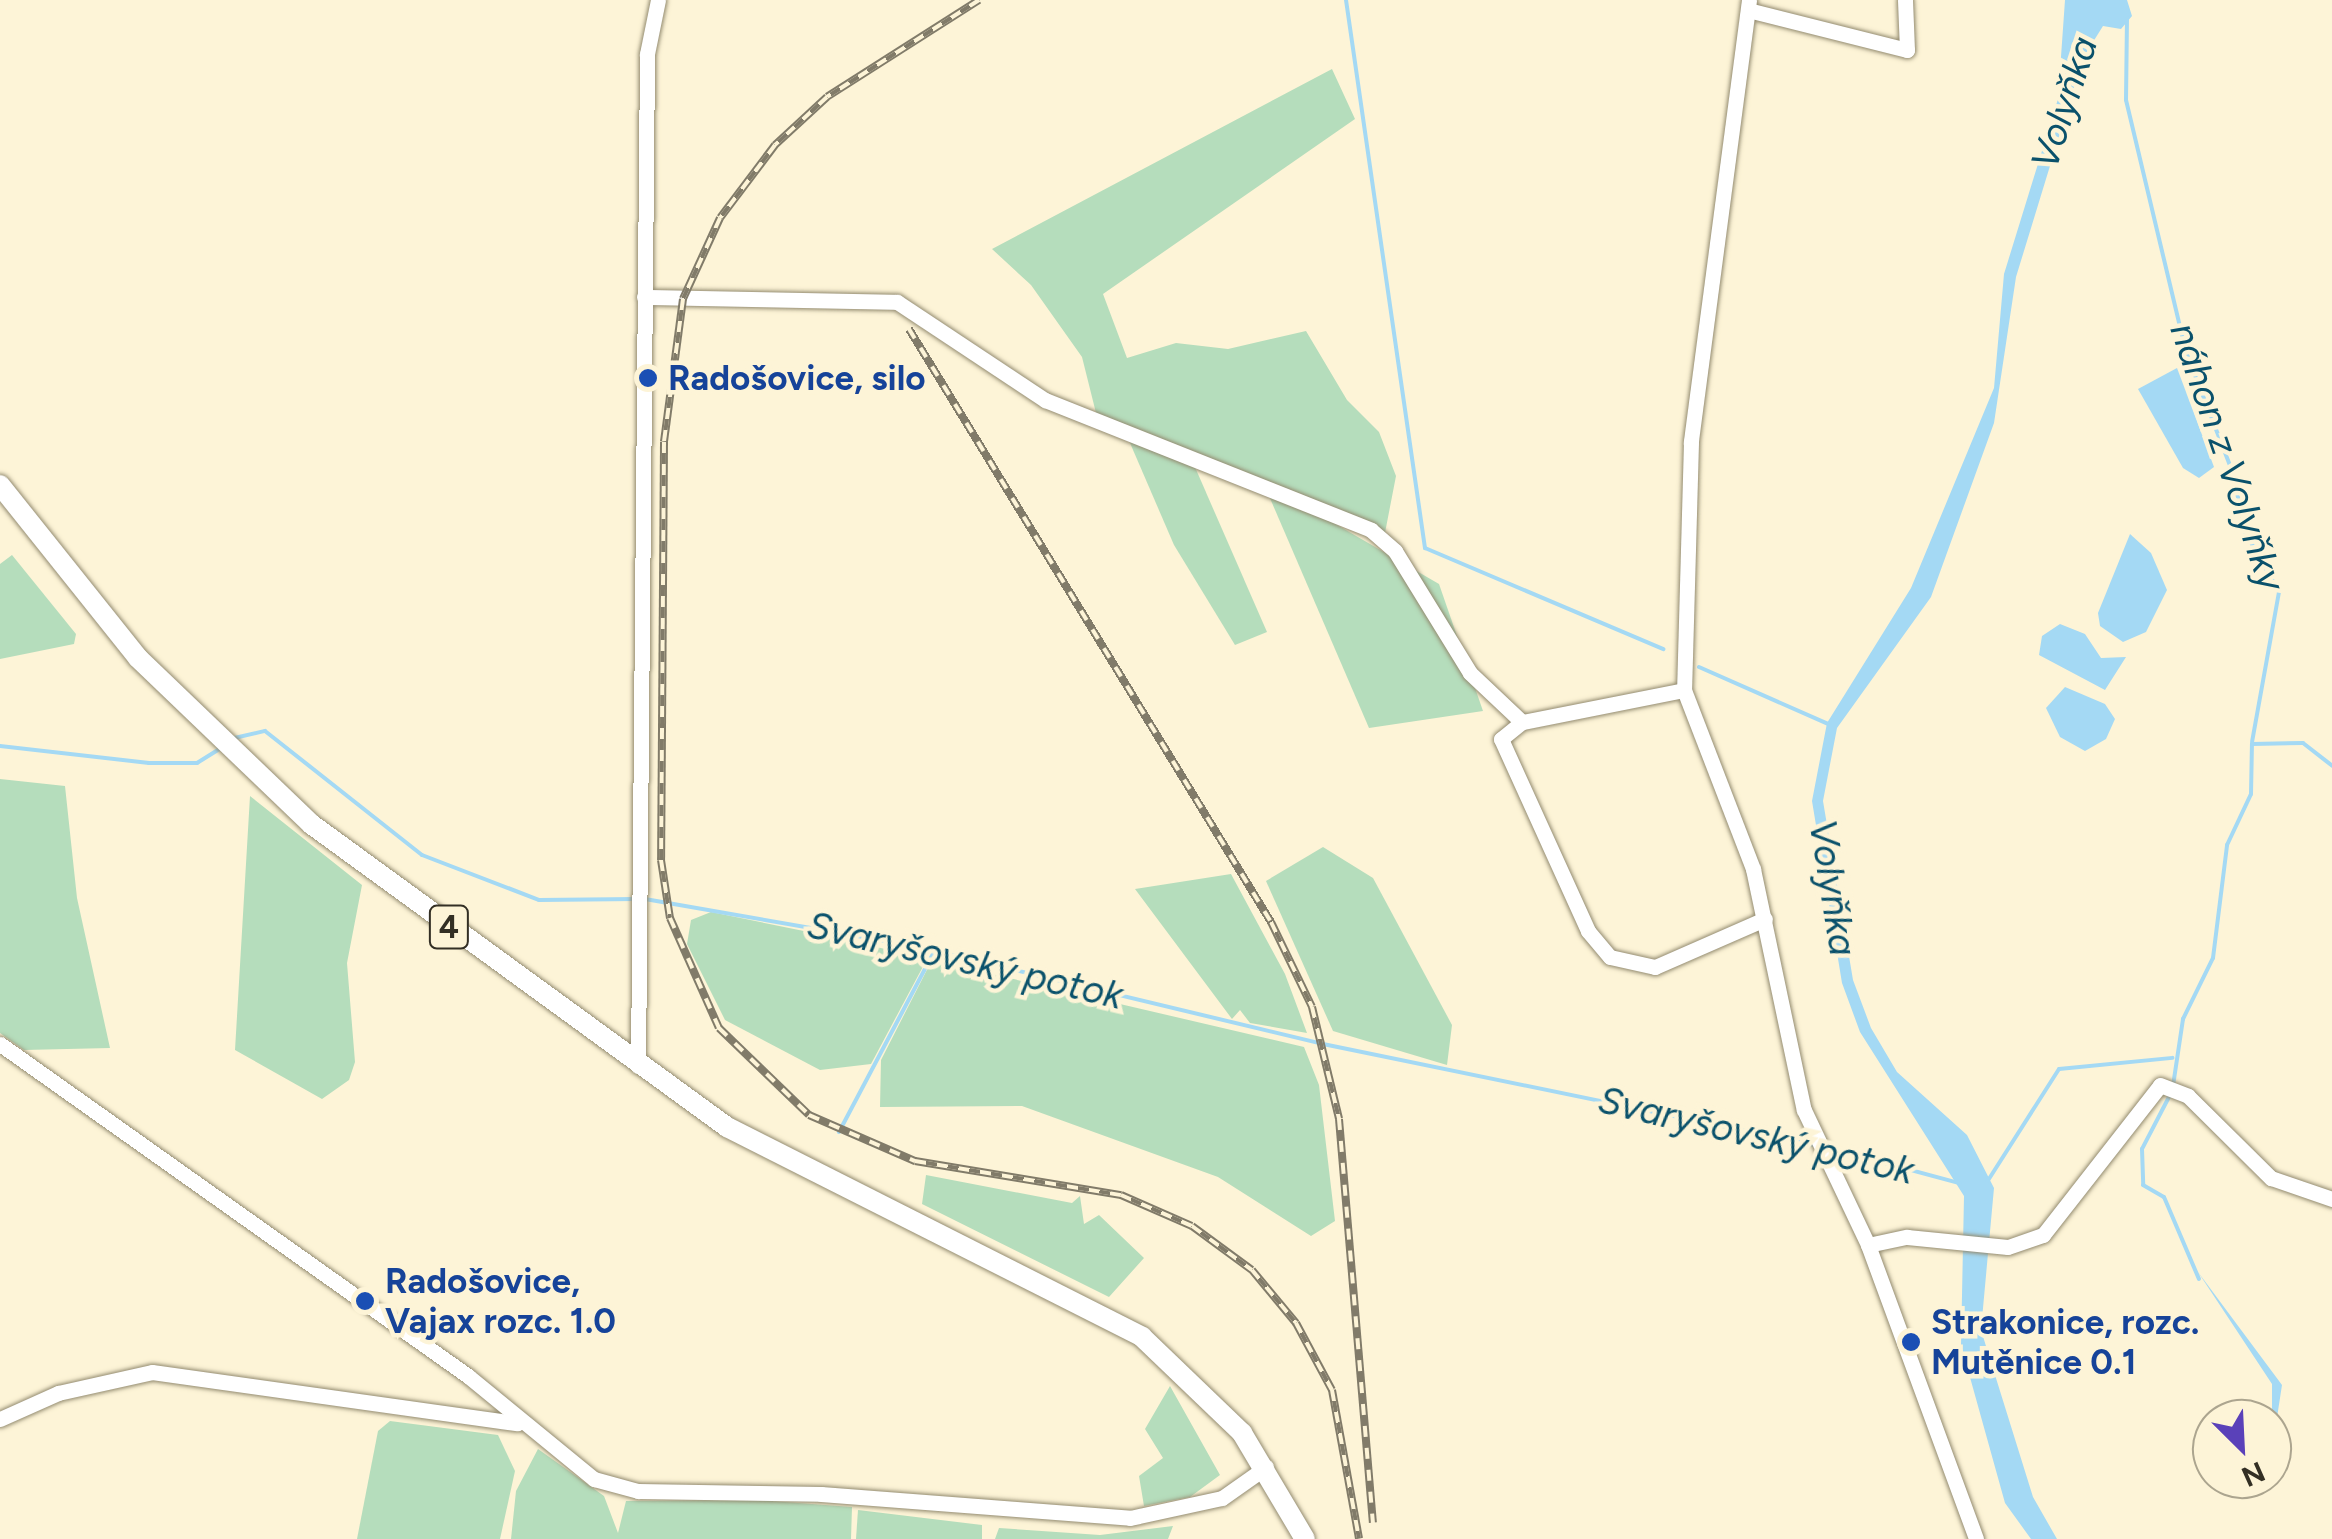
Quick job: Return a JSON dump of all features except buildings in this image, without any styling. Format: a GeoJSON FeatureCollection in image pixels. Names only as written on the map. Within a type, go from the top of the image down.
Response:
{"type":"FeatureCollection","features":[{"type":"Feature","properties":{"kind":"main road","name":"4"},"geometry":{"type":"LineString","coordinates":[[0,485],[74,584],[217,738],[311,824],[638,1066],[740,1134],[1105,1314],[1182,1367],[1266,1468],[1305,1539]]}},
{"type":"Feature","properties":{"kind":"street"},"geometry":{"type":"LineString","coordinates":[[638,1066],[647,54],[658,0]]}},
{"type":"Feature","properties":{"kind":"street"},"geometry":{"type":"LineString","coordinates":[[1904,0],[1907,50],[1749,5],[1690,442],[1684,690],[1764,919],[1787,1051],[1814,1138],[1868,1246],[1976,1539]]}},
{"type":"Feature","properties":{"kind":"street"},"geometry":{"type":"LineString","coordinates":[[644,297],[903,304],[1045,400],[1371,530],[1395,551],[1470,673],[1522,722]]}},
{"type":"Feature","properties":{"kind":"street"},"geometry":{"type":"LineString","coordinates":[[1684,690],[1522,722],[1501,739],[1588,931],[1610,957],[1664,965],[1764,919]]}},
{"type":"Feature","properties":{"kind":"street"},"geometry":{"type":"LineString","coordinates":[[0,1044],[468,1376],[517,1424],[594,1479],[638,1492],[820,1494],[1130,1518],[1222,1498],[1266,1468]]}},
{"type":"Feature","properties":{"kind":"street"},"geometry":{"type":"LineString","coordinates":[[1868,1246],[1900,1237],[2002,1247],[2059,1222],[2160,1085],[2188,1096],[2271,1178],[2332,1199]]}},
{"type":"Feature","properties":{"kind":"street"},"geometry":{"type":"LineString","coordinates":[[0,1419],[58,1393],[152,1372],[517,1424]]}},
{"type":"Feature","properties":{"kind":"green space"},"geometry":{"type":"Polygon","coordinates":[[[1332,69],[1355,119],[1103,294],[1127,358],[1176,343],[1228,349],[1306,331],[1347,400],[1379,432],[1396,476],[1384,538],[1301,494],[1097,417],[1082,357],[1031,285],[992,249],[1332,69]]]}},
{"type":"Feature","properties":{"kind":"green space"},"geometry":{"type":"Polygon","coordinates":[[[1127,436],[1191,458],[1267,632],[1235,645],[1174,545],[1127,436]]]}},
{"type":"Feature","properties":{"kind":"green space"},"geometry":{"type":"Polygon","coordinates":[[[1263,482],[1439,584],[1483,711],[1369,728],[1263,482]]]}},
{"type":"Feature","properties":{"kind":"green space"},"geometry":{"type":"Polygon","coordinates":[[[12,555],[76,634],[74,644],[0,659],[0,564],[12,555]]]}},
{"type":"Feature","properties":{"kind":"green space"},"geometry":{"type":"Polygon","coordinates":[[[0,779],[65,786],[77,898],[110,1048],[24,1050],[0,1033],[0,779]]]}},
{"type":"Feature","properties":{"kind":"green space"},"geometry":{"type":"Polygon","coordinates":[[[250,796],[362,885],[347,963],[355,1062],[349,1080],[322,1099],[235,1050],[250,796]]]}},
{"type":"Feature","properties":{"kind":"green space"},"geometry":{"type":"Polygon","coordinates":[[[1323,847],[1373,878],[1452,1025],[1447,1065],[1333,1031],[1266,881],[1323,847]]]}},
{"type":"Feature","properties":{"kind":"green space"},"geometry":{"type":"Polygon","coordinates":[[[1231,874],[1285,974],[1307,1033],[1250,1023],[1240,1010],[1232,1019],[1135,889],[1231,874]]]}},
{"type":"Feature","properties":{"kind":"green space"},"geometry":{"type":"Polygon","coordinates":[[[711,912],[927,959],[871,1064],[820,1070],[725,1020],[687,944],[691,920],[711,912]]]}},
{"type":"Feature","properties":{"kind":"green space"},"geometry":{"type":"Polygon","coordinates":[[[932,960],[1304,1047],[1319,1085],[1335,1221],[1311,1236],[1218,1177],[1022,1106],[880,1107],[881,1060],[932,960]]]}},
{"type":"Feature","properties":{"kind":"green space"},"geometry":{"type":"Polygon","coordinates":[[[926,1175],[1072,1203],[1080,1196],[1084,1224],[1099,1215],[1144,1258],[1109,1297],[922,1204],[926,1175]]]}},
{"type":"Feature","properties":{"kind":"green space"},"geometry":{"type":"Polygon","coordinates":[[[1170,1386],[1220,1475],[1190,1497],[1144,1506],[1139,1476],[1163,1458],[1145,1429],[1170,1386]]]}},
{"type":"Feature","properties":{"kind":"green space"},"geometry":{"type":"Polygon","coordinates":[[[390,1421],[498,1435],[515,1471],[500,1539],[357,1539],[378,1431],[390,1421]]]}},
{"type":"Feature","properties":{"kind":"green space"},"geometry":{"type":"Polygon","coordinates":[[[538,1449],[604,1496],[618,1533],[626,1501],[759,1500],[852,1507],[851,1539],[511,1539],[516,1491],[538,1449]]]}},
{"type":"Feature","properties":{"kind":"green space"},"geometry":{"type":"Polygon","coordinates":[[[858,1510],[982,1525],[982,1539],[856,1539],[858,1510]]]}},
{"type":"Feature","properties":{"kind":"green space"},"geometry":{"type":"Polygon","coordinates":[[[1173,1526],[1168,1539],[995,1539],[999,1528],[1100,1535],[1173,1526]]]}},
{"type":"Feature","properties":{"kind":"water","name":"Volyňka"},"geometry":{"type":"Polygon","coordinates":[[[2065,0],[2127,0],[2132,16],[2121,29],[2103,26],[2083,58],[2016,277],[1994,423],[1931,597],[1837,728],[1823,801],[1853,980],[1871,1028],[1897,1072],[1967,1135],[1994,1188],[1981,1330],[2033,1497],[2057,1539],[2031,1539],[2005,1503],[1961,1345],[1964,1196],[1860,1032],[1842,983],[1812,801],[1827,723],[1911,588],[1994,388],[2004,274],[2058,99],[2065,0]]]}},
{"type":"Feature","properties":{"kind":"water"},"geometry":{"type":"Polygon","coordinates":[[[2177,368],[2214,467],[2199,478],[2183,468],[2138,389],[2177,368]]]}},
{"type":"Feature","properties":{"kind":"water"},"geometry":{"type":"Polygon","coordinates":[[[2130,534],[2151,553],[2167,590],[2146,632],[2123,642],[2100,626],[2098,613],[2130,534]]]}},
{"type":"Feature","properties":{"kind":"water"},"geometry":{"type":"Polygon","coordinates":[[[2060,624],[2085,634],[2101,658],[2126,657],[2105,690],[2039,655],[2042,636],[2060,624]]]}},
{"type":"Feature","properties":{"kind":"water"},"geometry":{"type":"Polygon","coordinates":[[[2065,687],[2105,704],[2115,719],[2106,739],[2085,751],[2060,737],[2046,708],[2065,687]]]}},
{"type":"Feature","properties":{"kind":"water"},"geometry":{"type":"Polygon","coordinates":[[[2198,1272],[2282,1385],[2280,1399],[2272,1399],[2272,1384],[2198,1272]]]}},
{"type":"Feature","properties":{"kind":"waterway"},"geometry":{"type":"LineString","coordinates":[[1346,0],[1425,548],[1663,649]]}},
{"type":"Feature","properties":{"kind":"waterway","name":"náhon z Volyňky"},"geometry":{"type":"LineString","coordinates":[[2127,18],[2126,100],[2186,352],[2233,473],[2245,532],[2279,592],[2252,742]]}},
{"type":"Feature","properties":{"kind":"waterway"},"geometry":{"type":"LineString","coordinates":[[1699,667],[1828,724]]}},
{"type":"Feature","properties":{"kind":"waterway","name":"Svaryšovský potok"},"geometry":{"type":"LineString","coordinates":[[230,739],[265,731],[422,855],[539,900],[636,899]]}},
{"type":"Feature","properties":{"kind":"waterway"},"geometry":{"type":"LineString","coordinates":[[2173,1086],[2183,1019],[2213,958],[2227,845],[2251,794],[2252,744],[2303,743],[2332,766]]}},
{"type":"Feature","properties":{"kind":"waterway","name":"Svaryšovský potok"},"geometry":{"type":"LineString","coordinates":[[0,746],[149,763],[197,763],[219,749]]}},
{"type":"Feature","properties":{"kind":"waterway","name":"Svaryšovský potok"},"geometry":{"type":"LineString","coordinates":[[645,899],[919,947],[1323,1044],[1814,1145]]}},
{"type":"Feature","properties":{"kind":"waterway"},"geometry":{"type":"LineString","coordinates":[[839,1132],[934,952]]}},
{"type":"Feature","properties":{"kind":"waterway"},"geometry":{"type":"LineString","coordinates":[[1987,1182],[2059,1069],[2172,1058]]}},
{"type":"Feature","properties":{"kind":"waterway"},"geometry":{"type":"LineString","coordinates":[[2170,1095],[2142,1149],[2143,1185],[2164,1197],[2199,1279]]}},
{"type":"Feature","properties":{"kind":"waterway","name":"Svaryšovský potok"},"geometry":{"type":"LineString","coordinates":[[1829,1148],[1959,1183]]}},
{"type":"Feature","properties":{"kind":"railway"},"geometry":{"type":"LineString","coordinates":[[979,0],[827,97],[775,145],[720,218],[683,299],[664,442],[661,860],[670,918],[719,1028],[809,1115],[915,1161],[1121,1195],[1192,1226],[1252,1270],[1296,1323],[1332,1390],[1359,1539]]}},
{"type":"Feature","properties":{"kind":"railway"},"geometry":{"type":"LineString","coordinates":[[909,329],[1271,922],[1312,1007],[1339,1119],[1373,1523]]}},
{"type":"Feature","properties":{"kind":"place","name":"Radošovice, silo"},"geometry":{"type":"Point","coordinates":[648,378]}},
{"type":"Feature","properties":{"kind":"place","name":"Radošovice, Vajax rozc. 1.0"},"geometry":{"type":"Point","coordinates":[365,1301]}},
{"type":"Feature","properties":{"kind":"place","name":"Strakonice, rozc. Mutěnice 0.1"},"geometry":{"type":"Point","coordinates":[1911,1342]}}]}
